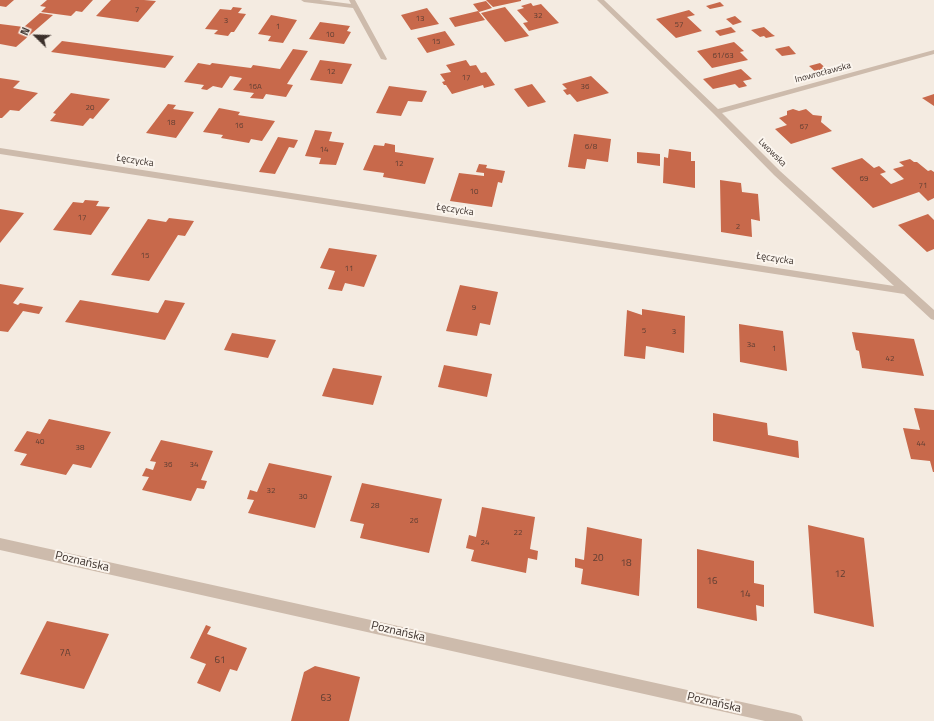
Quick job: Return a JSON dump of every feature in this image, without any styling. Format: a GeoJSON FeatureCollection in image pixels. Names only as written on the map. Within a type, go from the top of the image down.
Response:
{"type":"FeatureCollection","features":[{"type":"Feature","properties":{"kind":"street"},"geometry":{"type":"LineString","coordinates":[[304,0],[354,3],[384,59]]}},
{"type":"Feature","properties":{"kind":"street","name":"Lwowska"},"geometry":{"type":"LineString","coordinates":[[600,0],[717,112],[778,173],[934,316]]}},
{"type":"Feature","properties":{"kind":"street","name":"Inowrocławska"},"geometry":{"type":"LineString","coordinates":[[717,112],[934,52]]}},
{"type":"Feature","properties":{"kind":"street","name":"Łęczycka"},"geometry":{"type":"LineString","coordinates":[[0,151],[906,291]]}},
{"type":"Feature","properties":{"kind":"street","name":"Poznańska"},"geometry":{"type":"LineString","coordinates":[[0,544],[796,721]]}},
{"type":"Feature","properties":{"kind":"building"},"geometry":{"type":"Polygon","coordinates":[[[0,0],[14,0],[6,7],[0,6],[0,0]]]}},
{"type":"Feature","properties":{"kind":"building"},"geometry":{"type":"Polygon","coordinates":[[[47,0],[93,0],[82,12],[76,11],[71,16],[41,12],[46,7],[40,6],[47,0]]]}},
{"type":"Feature","properties":{"kind":"building"},"geometry":{"type":"Polygon","coordinates":[[[111,0],[156,1],[138,22],[96,16],[111,0]]]}},
{"type":"Feature","properties":{"kind":"building"},"geometry":{"type":"Polygon","coordinates":[[[486,0],[521,0],[521,1],[493,7],[486,0]]]}},
{"type":"Feature","properties":{"kind":"building"},"geometry":{"type":"Polygon","coordinates":[[[486,1],[492,8],[479,12],[473,4],[486,1]]]}},
{"type":"Feature","properties":{"kind":"building"},"geometry":{"type":"Polygon","coordinates":[[[720,2],[724,6],[710,9],[706,6],[720,2]]]}},
{"type":"Feature","properties":{"kind":"building"},"geometry":{"type":"Polygon","coordinates":[[[531,3],[533,6],[541,4],[559,23],[529,31],[523,23],[528,22],[517,10],[524,8],[521,6],[531,3]]]}},
{"type":"Feature","properties":{"kind":"building"},"geometry":{"type":"Polygon","coordinates":[[[233,7],[242,8],[238,13],[246,14],[234,32],[231,32],[228,36],[214,34],[218,30],[205,29],[220,9],[231,10],[233,7]]]}},
{"type":"Feature","properties":{"kind":"building"},"geometry":{"type":"Polygon","coordinates":[[[505,7],[529,36],[505,42],[481,13],[505,7]]]}},
{"type":"Feature","properties":{"kind":"building"},"geometry":{"type":"Polygon","coordinates":[[[427,8],[439,24],[411,30],[401,15],[427,8]]]}},
{"type":"Feature","properties":{"kind":"building"},"geometry":{"type":"Polygon","coordinates":[[[689,10],[695,15],[687,17],[702,31],[676,38],[656,19],[689,10]]]}},
{"type":"Feature","properties":{"kind":"building"},"geometry":{"type":"Polygon","coordinates":[[[478,11],[485,20],[455,27],[449,18],[478,11]]]}},
{"type":"Feature","properties":{"kind":"building"},"geometry":{"type":"Polygon","coordinates":[[[40,13],[53,15],[16,47],[0,44],[0,24],[24,27],[40,13]]]}},
{"type":"Feature","properties":{"kind":"building"},"geometry":{"type":"Polygon","coordinates":[[[271,15],[297,20],[283,43],[268,41],[271,36],[258,34],[271,15]]]}},
{"type":"Feature","properties":{"kind":"building"},"geometry":{"type":"Polygon","coordinates":[[[735,16],[742,22],[733,25],[726,19],[735,16]]]}},
{"type":"Feature","properties":{"kind":"building"},"geometry":{"type":"Polygon","coordinates":[[[320,22],[350,26],[347,31],[351,32],[344,44],[309,39],[320,22]]]}},
{"type":"Feature","properties":{"kind":"building"},"geometry":{"type":"Polygon","coordinates":[[[731,27],[736,32],[720,36],[715,31],[731,27]]]}},
{"type":"Feature","properties":{"kind":"building"},"geometry":{"type":"Polygon","coordinates":[[[764,27],[775,36],[766,38],[764,36],[760,37],[751,30],[764,27]]]}},
{"type":"Feature","properties":{"kind":"building"},"geometry":{"type":"Polygon","coordinates":[[[445,31],[455,45],[427,53],[417,38],[445,31]]]}},
{"type":"Feature","properties":{"kind":"building"},"geometry":{"type":"Polygon","coordinates":[[[62,41],[174,56],[165,68],[51,52],[62,41]]]}},
{"type":"Feature","properties":{"kind":"building"},"geometry":{"type":"Polygon","coordinates":[[[734,42],[744,51],[740,52],[748,60],[712,68],[697,51],[734,42]]]}},
{"type":"Feature","properties":{"kind":"building"},"geometry":{"type":"Polygon","coordinates":[[[789,46],[796,54],[782,56],[775,49],[789,46]]]}},
{"type":"Feature","properties":{"kind":"building"},"geometry":{"type":"Polygon","coordinates":[[[293,49],[308,51],[287,84],[293,85],[286,97],[266,94],[263,99],[250,98],[254,93],[233,90],[242,78],[230,76],[222,88],[213,86],[207,90],[201,89],[204,85],[184,82],[198,63],[210,65],[212,63],[251,68],[253,65],[280,69],[293,49]]]}},
{"type":"Feature","properties":{"kind":"building"},"geometry":{"type":"Polygon","coordinates":[[[320,60],[352,64],[342,84],[310,80],[320,60]]]}},
{"type":"Feature","properties":{"kind":"building"},"geometry":{"type":"Polygon","coordinates":[[[466,60],[470,66],[476,65],[481,73],[486,72],[495,85],[484,88],[483,85],[452,94],[442,82],[445,81],[440,74],[451,72],[446,65],[466,60]]]}},
{"type":"Feature","properties":{"kind":"building"},"geometry":{"type":"Polygon","coordinates":[[[820,63],[830,72],[819,75],[809,66],[820,63]]]}},
{"type":"Feature","properties":{"kind":"building"},"geometry":{"type":"Polygon","coordinates":[[[741,69],[752,79],[743,81],[747,86],[739,88],[735,84],[713,89],[703,79],[741,69]]]}},
{"type":"Feature","properties":{"kind":"building"},"geometry":{"type":"Polygon","coordinates":[[[591,76],[609,93],[577,102],[570,94],[567,95],[563,90],[567,89],[562,84],[591,76]]]}},
{"type":"Feature","properties":{"kind":"building"},"geometry":{"type":"Polygon","coordinates":[[[0,78],[20,81],[13,88],[38,93],[19,111],[10,110],[2,118],[0,118],[0,78]]]}},
{"type":"Feature","properties":{"kind":"building"},"geometry":{"type":"Polygon","coordinates":[[[532,84],[546,102],[528,107],[514,89],[532,84]]]}},
{"type":"Feature","properties":{"kind":"building"},"geometry":{"type":"Polygon","coordinates":[[[389,86],[427,91],[422,102],[408,101],[401,116],[376,113],[389,86]]]}},
{"type":"Feature","properties":{"kind":"building"},"geometry":{"type":"Polygon","coordinates":[[[71,93],[110,99],[93,119],[90,118],[83,126],[50,121],[56,114],[53,113],[71,93]]]}},
{"type":"Feature","properties":{"kind":"building"},"geometry":{"type":"Polygon","coordinates":[[[934,94],[934,106],[922,98],[934,94]]]}},
{"type":"Feature","properties":{"kind":"building"},"geometry":{"type":"Polygon","coordinates":[[[168,104],[176,105],[173,109],[194,112],[176,138],[146,133],[168,104]]]}},
{"type":"Feature","properties":{"kind":"building"},"geometry":{"type":"Polygon","coordinates":[[[219,108],[240,112],[238,115],[275,121],[262,141],[251,139],[249,143],[221,138],[223,135],[203,132],[219,108]]]}},
{"type":"Feature","properties":{"kind":"building"},"geometry":{"type":"Polygon","coordinates":[[[793,109],[799,111],[806,109],[813,115],[822,116],[821,122],[832,131],[791,144],[775,129],[787,125],[779,118],[787,115],[787,111],[793,109]]]}},
{"type":"Feature","properties":{"kind":"building"},"geometry":{"type":"Polygon","coordinates":[[[315,130],[332,132],[329,141],[344,143],[336,165],[319,164],[321,158],[305,156],[315,130]]]}},
{"type":"Feature","properties":{"kind":"building"},"geometry":{"type":"Polygon","coordinates":[[[574,134],[611,139],[608,162],[587,159],[585,169],[568,167],[574,134]]]}},
{"type":"Feature","properties":{"kind":"building"},"geometry":{"type":"Polygon","coordinates":[[[278,137],[298,140],[294,148],[289,147],[275,174],[259,172],[278,137]]]}},
{"type":"Feature","properties":{"kind":"building"},"geometry":{"type":"Polygon","coordinates":[[[385,143],[395,145],[395,152],[434,158],[425,184],[383,177],[384,173],[363,170],[374,145],[384,146],[385,143]]]}},
{"type":"Feature","properties":{"kind":"building"},"geometry":{"type":"Polygon","coordinates":[[[669,149],[691,152],[691,161],[695,161],[695,188],[663,183],[664,157],[668,158],[669,149]]]}},
{"type":"Feature","properties":{"kind":"building"},"geometry":{"type":"Polygon","coordinates":[[[637,152],[660,154],[660,166],[637,163],[637,152]]]}},
{"type":"Feature","properties":{"kind":"building"},"geometry":{"type":"Polygon","coordinates":[[[862,158],[874,168],[879,166],[886,172],[880,174],[891,184],[904,179],[893,169],[904,166],[899,162],[910,159],[917,162],[928,171],[931,170],[934,172],[934,198],[928,201],[919,192],[873,208],[831,168],[862,158]]]}},
{"type":"Feature","properties":{"kind":"building"},"geometry":{"type":"Polygon","coordinates":[[[479,164],[487,165],[486,168],[505,171],[502,183],[498,182],[492,207],[450,201],[459,173],[484,176],[484,173],[476,172],[479,164]]]}},
{"type":"Feature","properties":{"kind":"building"},"geometry":{"type":"Polygon","coordinates":[[[720,180],[741,183],[742,192],[758,194],[760,221],[751,219],[752,237],[721,232],[720,180]]]}},
{"type":"Feature","properties":{"kind":"building"},"geometry":{"type":"Polygon","coordinates":[[[85,200],[99,201],[96,206],[110,207],[91,235],[53,230],[73,202],[83,203],[85,200]]]}},
{"type":"Feature","properties":{"kind":"building"},"geometry":{"type":"Polygon","coordinates":[[[0,209],[24,213],[0,243],[0,209]]]}},
{"type":"Feature","properties":{"kind":"building"},"geometry":{"type":"Polygon","coordinates":[[[928,214],[934,220],[934,249],[927,252],[898,225],[928,214]]]}},
{"type":"Feature","properties":{"kind":"building"},"geometry":{"type":"Polygon","coordinates":[[[169,218],[194,221],[185,236],[178,235],[149,281],[111,275],[148,219],[166,222],[169,218]]]}},
{"type":"Feature","properties":{"kind":"building"},"geometry":{"type":"Polygon","coordinates":[[[329,248],[377,255],[364,287],[345,283],[342,291],[328,289],[335,271],[320,268],[329,248]]]}},
{"type":"Feature","properties":{"kind":"building"},"geometry":{"type":"Polygon","coordinates":[[[0,284],[24,288],[13,303],[18,305],[20,303],[43,307],[39,314],[23,311],[8,332],[0,331],[0,284]]]}},
{"type":"Feature","properties":{"kind":"building"},"geometry":{"type":"Polygon","coordinates":[[[460,285],[498,292],[490,325],[480,323],[477,336],[446,331],[460,285]]]}},
{"type":"Feature","properties":{"kind":"building"},"geometry":{"type":"Polygon","coordinates":[[[80,300],[158,313],[165,300],[185,303],[165,340],[65,322],[80,300]]]}},
{"type":"Feature","properties":{"kind":"building"},"geometry":{"type":"Polygon","coordinates":[[[642,309],[685,316],[684,353],[646,346],[645,359],[624,356],[627,310],[642,315],[642,309]]]}},
{"type":"Feature","properties":{"kind":"building"},"geometry":{"type":"Polygon","coordinates":[[[739,324],[783,331],[787,371],[740,362],[739,324]]]}},
{"type":"Feature","properties":{"kind":"building"},"geometry":{"type":"Polygon","coordinates":[[[852,332],[914,339],[924,376],[862,368],[859,351],[856,350],[852,332]]]}},
{"type":"Feature","properties":{"kind":"building"},"geometry":{"type":"Polygon","coordinates":[[[232,333],[276,340],[268,358],[224,350],[232,333]]]}},
{"type":"Feature","properties":{"kind":"building"},"geometry":{"type":"Polygon","coordinates":[[[444,365],[492,374],[487,397],[438,387],[444,365]]]}},
{"type":"Feature","properties":{"kind":"building"},"geometry":{"type":"Polygon","coordinates":[[[333,368],[382,376],[373,405],[322,396],[333,368]]]}},
{"type":"Feature","properties":{"kind":"building"},"geometry":{"type":"Polygon","coordinates":[[[914,408],[934,410],[934,472],[930,461],[911,459],[903,428],[920,430],[914,408]]]}},
{"type":"Feature","properties":{"kind":"building"},"geometry":{"type":"Polygon","coordinates":[[[713,413],[767,423],[768,435],[798,441],[799,458],[713,441],[713,413]]]}},
{"type":"Feature","properties":{"kind":"building"},"geometry":{"type":"Polygon","coordinates":[[[49,419],[111,432],[91,468],[73,464],[66,475],[20,465],[27,454],[14,451],[27,431],[40,434],[49,419]]]}},
{"type":"Feature","properties":{"kind":"building"},"geometry":{"type":"Polygon","coordinates":[[[161,440],[213,451],[201,480],[207,481],[204,489],[197,488],[191,501],[142,490],[149,477],[142,476],[146,468],[153,470],[156,462],[150,461],[161,440]]]}},
{"type":"Feature","properties":{"kind":"building"},"geometry":{"type":"Polygon","coordinates":[[[269,463],[332,476],[315,528],[248,513],[254,500],[247,499],[250,490],[257,492],[269,463]]]}},
{"type":"Feature","properties":{"kind":"building"},"geometry":{"type":"Polygon","coordinates":[[[362,483],[442,499],[429,553],[360,538],[364,524],[350,521],[362,483]]]}},
{"type":"Feature","properties":{"kind":"building"},"geometry":{"type":"Polygon","coordinates":[[[482,507],[535,517],[530,549],[538,551],[537,560],[528,558],[526,573],[471,561],[474,550],[466,548],[469,535],[476,537],[482,507]]]}},
{"type":"Feature","properties":{"kind":"building"},"geometry":{"type":"Polygon","coordinates":[[[808,525],[864,538],[874,627],[814,613],[808,525]]]}},
{"type":"Feature","properties":{"kind":"building"},"geometry":{"type":"Polygon","coordinates":[[[587,527],[642,539],[639,596],[581,584],[583,569],[575,567],[575,558],[584,560],[587,527]]]}},
{"type":"Feature","properties":{"kind":"building"},"geometry":{"type":"Polygon","coordinates":[[[697,549],[754,561],[754,583],[764,585],[764,607],[756,605],[757,621],[697,608],[697,549]]]}},
{"type":"Feature","properties":{"kind":"building"},"geometry":{"type":"Polygon","coordinates":[[[47,621],[109,634],[84,689],[20,674],[47,621]]]}},
{"type":"Feature","properties":{"kind":"building"},"geometry":{"type":"Polygon","coordinates":[[[206,625],[211,627],[207,634],[247,648],[237,671],[230,669],[220,692],[197,683],[206,664],[190,658],[206,625]]]}},
{"type":"Feature","properties":{"kind":"building"},"geometry":{"type":"Polygon","coordinates":[[[315,666],[360,677],[349,721],[291,721],[304,672],[315,666]]]}}]}
